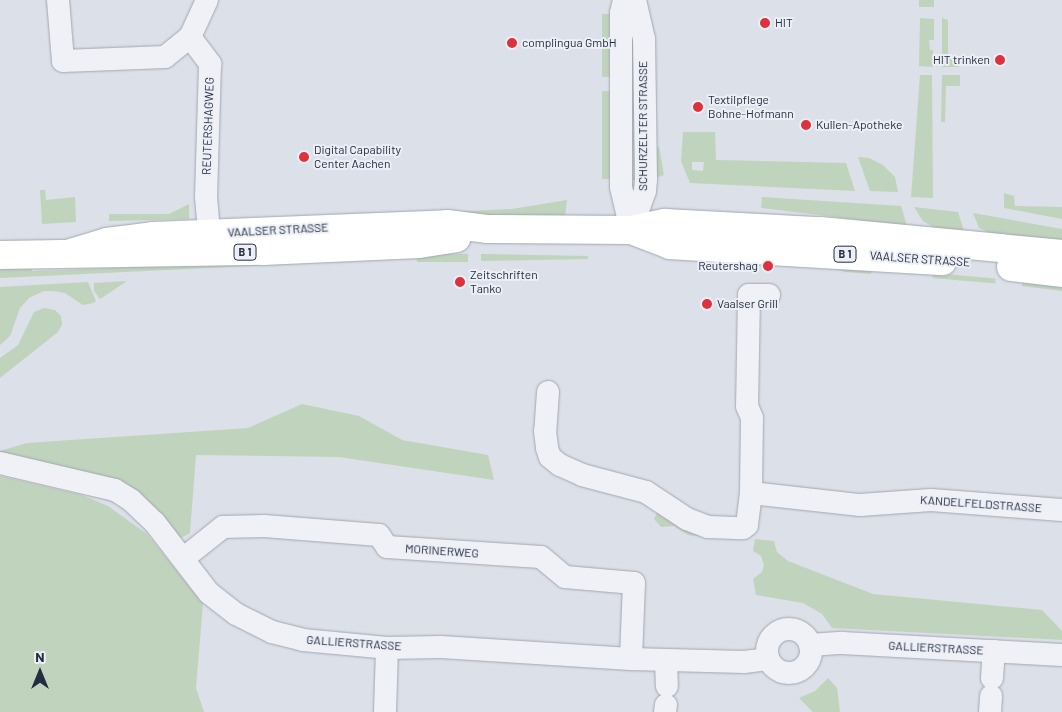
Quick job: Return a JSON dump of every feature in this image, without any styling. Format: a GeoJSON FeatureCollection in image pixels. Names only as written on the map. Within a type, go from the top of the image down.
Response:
{"type":"FeatureCollection","features":[{"type":"Feature","properties":{"kind":"main road","name":"VAALSER STRASSE"},"geometry":{"type":"LineString","coordinates":[[71,253],[107,242],[209,233],[437,224],[487,228],[631,230],[665,223],[729,226],[1062,254]]}},
{"type":"Feature","properties":{"kind":"main road","name":"VAALSER STRASSE"},"geometry":{"type":"LineString","coordinates":[[0,255],[71,253],[148,255],[419,244],[487,228]]}},
{"type":"Feature","properties":{"kind":"main road","name":"VAALSER STRASSE"},"geometry":{"type":"LineString","coordinates":[[631,230],[670,245],[908,258],[1062,274]]}},
{"type":"Feature","properties":{"kind":"street"},"geometry":{"type":"LineString","coordinates":[[58,0],[63,61],[165,57],[190,37],[207,0]]}},
{"type":"Feature","properties":{"kind":"street","name":"SCHURZELTER STRASSE"},"geometry":{"type":"LineString","coordinates":[[624,0],[621,13],[621,187],[631,230]]}},
{"type":"Feature","properties":{"kind":"street","name":"SCHURZELTER STRASSE"},"geometry":{"type":"LineString","coordinates":[[631,230],[645,191],[646,179],[644,39],[635,0]]}},
{"type":"Feature","properties":{"kind":"street","name":"REUTERSHAGWEG"},"geometry":{"type":"LineString","coordinates":[[190,37],[210,64],[206,197],[209,233]]}},
{"type":"Feature","properties":{"kind":"street"},"geometry":{"type":"LineString","coordinates":[[548,392],[545,431],[547,448],[550,457],[560,465],[582,475],[646,492],[687,519],[708,527],[743,528],[750,519],[751,493],[752,418],[747,406],[749,295],[769,295]]}},
{"type":"Feature","properties":{"kind":"street","name":"GALLIERSTRASSE"},"geometry":{"type":"LineString","coordinates":[[0,463],[114,490],[137,506],[184,558],[209,593],[236,614],[272,632],[303,640],[387,648],[441,647],[631,659],[744,662],[768,659]]}},
{"type":"Feature","properties":{"kind":"street","name":"KANDELFELDSTRASSE"},"geometry":{"type":"LineString","coordinates":[[751,493],[860,504],[931,500],[1062,510]]}},
{"type":"Feature","properties":{"kind":"street","name":"MORINERWEG"},"geometry":{"type":"LineString","coordinates":[[184,558],[223,527],[264,526],[379,535],[387,547],[542,557],[565,577],[634,583],[631,659]]}},
{"type":"Feature","properties":{"kind":"street"},"geometry":{"type":"LineString","coordinates":[[780,631],[798,631],[810,644],[810,660],[798,672],[781,672],[768,659],[768,644],[780,631]]}},
{"type":"Feature","properties":{"kind":"street","name":"GALLIERSTRASSE"},"geometry":{"type":"LineString","coordinates":[[810,644],[842,643],[1062,655]]}},
{"type":"Feature","properties":{"kind":"street"},"geometry":{"type":"LineString","coordinates":[[385,712],[387,648]]}},
{"type":"Feature","properties":{"kind":"street"},"geometry":{"type":"LineString","coordinates":[[991,696],[994,651]]}},
{"type":"Feature","properties":{"kind":"street"},"geometry":{"type":"LineString","coordinates":[[666,660],[666,701]]}},
{"type":"Feature","properties":{"kind":"green space"},"geometry":{"type":"Polygon","coordinates":[[[919,0],[934,0],[934,7],[919,7],[919,0]]]}},
{"type":"Feature","properties":{"kind":"green space"},"geometry":{"type":"Polygon","coordinates":[[[602,14],[612,14],[612,77],[602,77],[602,14]]]}},
{"type":"Feature","properties":{"kind":"green space"},"geometry":{"type":"Polygon","coordinates":[[[920,18],[934,19],[934,40],[929,40],[930,50],[933,50],[933,67],[919,66],[920,18]]]}},
{"type":"Feature","properties":{"kind":"green space"},"geometry":{"type":"Polygon","coordinates":[[[942,18],[948,20],[948,56],[959,67],[942,67],[942,18]]]}},
{"type":"Feature","properties":{"kind":"green space"},"geometry":{"type":"Polygon","coordinates":[[[631,57],[638,57],[638,180],[631,180],[631,57]]]}},
{"type":"Feature","properties":{"kind":"green space"},"geometry":{"type":"Polygon","coordinates":[[[920,75],[932,75],[933,198],[911,197],[920,75]]]}},
{"type":"Feature","properties":{"kind":"green space"},"geometry":{"type":"Polygon","coordinates":[[[942,75],[960,75],[960,86],[946,86],[945,122],[941,122],[942,75]]]}},
{"type":"Feature","properties":{"kind":"green space"},"geometry":{"type":"Polygon","coordinates":[[[602,91],[612,91],[612,179],[602,179],[602,91]]]}},
{"type":"Feature","properties":{"kind":"green space"},"geometry":{"type":"Polygon","coordinates":[[[683,132],[715,132],[716,160],[846,163],[855,191],[690,183],[681,161],[683,132]],[[692,162],[692,170],[703,171],[704,162],[692,162]]]}},
{"type":"Feature","properties":{"kind":"green space"},"geometry":{"type":"Polygon","coordinates":[[[659,147],[664,175],[652,179],[649,148],[659,147]]]}},
{"type":"Feature","properties":{"kind":"green space"},"geometry":{"type":"Polygon","coordinates":[[[858,157],[869,158],[883,165],[895,177],[898,192],[870,191],[858,157]]]}},
{"type":"Feature","properties":{"kind":"green space"},"geometry":{"type":"Polygon","coordinates":[[[40,190],[45,190],[46,200],[75,197],[76,222],[42,224],[40,190]]]}},
{"type":"Feature","properties":{"kind":"green space"},"geometry":{"type":"Polygon","coordinates":[[[1004,193],[1014,196],[1015,206],[1062,207],[1062,219],[1004,208],[1004,193]]]}},
{"type":"Feature","properties":{"kind":"green space"},"geometry":{"type":"Polygon","coordinates":[[[762,197],[901,206],[907,226],[761,208],[762,197]]]}},
{"type":"Feature","properties":{"kind":"green space"},"geometry":{"type":"Polygon","coordinates":[[[567,200],[565,217],[341,217],[512,209],[567,200]]]}},
{"type":"Feature","properties":{"kind":"green space"},"geometry":{"type":"Polygon","coordinates":[[[189,204],[189,219],[109,221],[109,214],[169,214],[189,204]]]}},
{"type":"Feature","properties":{"kind":"green space"},"geometry":{"type":"Polygon","coordinates":[[[914,207],[958,212],[964,231],[936,229],[923,221],[914,207]]]}},
{"type":"Feature","properties":{"kind":"green space"},"geometry":{"type":"Polygon","coordinates":[[[973,213],[1062,229],[1062,243],[994,235],[979,228],[973,213]]]}},
{"type":"Feature","properties":{"kind":"green space"},"geometry":{"type":"Polygon","coordinates":[[[417,254],[468,254],[468,262],[417,262],[417,254]]]}},
{"type":"Feature","properties":{"kind":"green space"},"geometry":{"type":"Polygon","coordinates":[[[481,254],[588,256],[588,259],[481,261],[481,254]]]}},
{"type":"Feature","properties":{"kind":"green space"},"geometry":{"type":"Polygon","coordinates":[[[313,260],[313,263],[0,278],[0,267],[32,265],[32,271],[313,260]]]}},
{"type":"Feature","properties":{"kind":"green space"},"geometry":{"type":"Polygon","coordinates":[[[828,266],[872,268],[871,274],[845,272],[828,266]]]}},
{"type":"Feature","properties":{"kind":"green space"},"geometry":{"type":"Polygon","coordinates":[[[933,273],[996,278],[995,283],[933,278],[933,273]]]}},
{"type":"Feature","properties":{"kind":"green space"},"geometry":{"type":"Polygon","coordinates":[[[127,281],[100,299],[94,291],[94,283],[127,281]]]}},
{"type":"Feature","properties":{"kind":"green space"},"geometry":{"type":"Polygon","coordinates":[[[88,282],[96,301],[93,303],[83,305],[65,293],[53,291],[44,291],[29,298],[20,308],[10,336],[0,345],[0,287],[88,282]]]}},
{"type":"Feature","properties":{"kind":"green space"},"geometry":{"type":"Polygon","coordinates":[[[1023,282],[1062,286],[1062,291],[1022,286],[1023,282]]]}},
{"type":"Feature","properties":{"kind":"green space"},"geometry":{"type":"Polygon","coordinates":[[[44,308],[55,310],[61,316],[62,325],[58,332],[0,378],[0,358],[18,345],[34,312],[44,308]]]}},
{"type":"Feature","properties":{"kind":"green space"},"geometry":{"type":"Polygon","coordinates":[[[302,404],[359,416],[402,440],[488,455],[494,480],[339,457],[196,455],[190,533],[179,539],[136,493],[0,454],[0,451],[27,443],[248,428],[302,404]]]}},
{"type":"Feature","properties":{"kind":"green space"},"geometry":{"type":"Polygon","coordinates":[[[0,476],[82,495],[108,506],[147,534],[203,603],[196,688],[204,712],[0,712],[0,476]]]}},
{"type":"Feature","properties":{"kind":"green space"},"geometry":{"type":"Polygon","coordinates":[[[652,505],[715,538],[688,535],[674,526],[661,527],[654,519],[657,513],[652,505]]]}},
{"type":"Feature","properties":{"kind":"green space"},"geometry":{"type":"Polygon","coordinates":[[[755,539],[774,541],[777,552],[788,561],[873,594],[1042,610],[1062,631],[1062,640],[832,628],[822,614],[803,603],[756,595],[753,579],[762,572],[764,565],[761,556],[753,551],[755,539]]]}},
{"type":"Feature","properties":{"kind":"green space"},"geometry":{"type":"Polygon","coordinates":[[[828,678],[837,688],[840,712],[813,712],[799,698],[815,691],[828,678]]]}},
{"type":"Feature","properties":{"kind":"place","name":"HIT"},"geometry":{"type":"Point","coordinates":[765,23]}},
{"type":"Feature","properties":{"kind":"place","name":"complingua GmbH"},"geometry":{"type":"Point","coordinates":[512,43]}},
{"type":"Feature","properties":{"kind":"place","name":"HIT trinken"},"geometry":{"type":"Point","coordinates":[1000,60]}},
{"type":"Feature","properties":{"kind":"place","name":"Textilpflege Bohne-Hofmann"},"geometry":{"type":"Point","coordinates":[698,107]}},
{"type":"Feature","properties":{"kind":"place","name":"Kullen-Apotheke"},"geometry":{"type":"Point","coordinates":[806,125]}},
{"type":"Feature","properties":{"kind":"place","name":"Digital Capability Center Aachen"},"geometry":{"type":"Point","coordinates":[304,157]}},
{"type":"Feature","properties":{"kind":"place","name":"Reutershag"},"geometry":{"type":"Point","coordinates":[768,266]}},
{"type":"Feature","properties":{"kind":"place","name":"Zeitschriften Tanko"},"geometry":{"type":"Point","coordinates":[460,282]}},
{"type":"Feature","properties":{"kind":"place","name":"Vaalser Grill"},"geometry":{"type":"Point","coordinates":[707,304]}}]}
